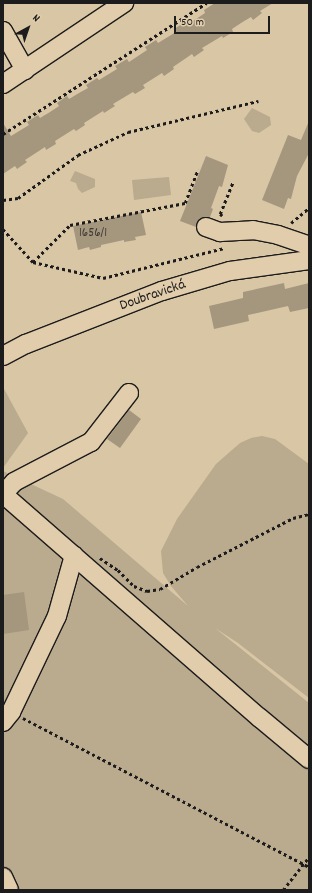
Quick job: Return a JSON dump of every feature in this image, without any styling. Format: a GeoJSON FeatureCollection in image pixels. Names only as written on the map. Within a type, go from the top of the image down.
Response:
{"type":"FeatureCollection","features":[{"type":"Feature","properties":{"kind":"street"},"geometry":{"type":"LineString","coordinates":[[3,84],[124,3]]}},
{"type":"Feature","properties":{"kind":"street"},"geometry":{"type":"LineString","coordinates":[[3,31],[25,70]]}},
{"type":"Feature","properties":{"kind":"street"},"geometry":{"type":"LineString","coordinates":[[206,227],[220,232],[253,230],[278,235],[306,252]]}},
{"type":"Feature","properties":{"kind":"street","name":"Doubravická"},"geometry":{"type":"LineString","coordinates":[[3,356],[26,344],[162,291],[230,271],[306,252]]}},
{"type":"Feature","properties":{"kind":"street"},"geometry":{"type":"LineString","coordinates":[[129,393],[91,442],[14,482],[3,494],[309,759]]}},
{"type":"Feature","properties":{"kind":"street"},"geometry":{"type":"LineString","coordinates":[[7,717],[57,616],[74,555]]}},
{"type":"Feature","properties":{"kind":"street"},"geometry":{"type":"LineString","coordinates":[[3,877],[9,890]]}},
{"type":"Feature","properties":{"kind":"path"},"geometry":{"type":"LineString","coordinates":[[3,134],[206,3]]}},
{"type":"Feature","properties":{"kind":"path"},"geometry":{"type":"LineString","coordinates":[[3,200],[18,198],[78,155],[128,132],[258,101]]}},
{"type":"Feature","properties":{"kind":"path"},"geometry":{"type":"LineString","coordinates":[[33,262],[70,225],[185,203],[198,169]]}},
{"type":"Feature","properties":{"kind":"path"},"geometry":{"type":"LineString","coordinates":[[227,218],[220,214],[232,182]]}},
{"type":"Feature","properties":{"kind":"path"},"geometry":{"type":"LineString","coordinates":[[278,235],[309,208]]}},
{"type":"Feature","properties":{"kind":"path"},"geometry":{"type":"LineString","coordinates":[[3,229],[33,262],[103,278],[229,247]]}},
{"type":"Feature","properties":{"kind":"path"},"geometry":{"type":"LineString","coordinates":[[98,557],[104,559],[118,570],[134,586],[146,591],[160,589],[197,567],[293,518],[309,514]]}},
{"type":"Feature","properties":{"kind":"path"},"geometry":{"type":"LineString","coordinates":[[7,717],[309,867]]}},
{"type":"Feature","properties":{"kind":"path"},"geometry":{"type":"LineString","coordinates":[[283,890],[309,857]]}},
{"type":"Feature","properties":{"kind":"shaded area"},"geometry":{"type":"Polygon","coordinates":[[[252,108],[270,117],[271,125],[259,133],[252,131],[244,119],[252,108]]]}},
{"type":"Feature","properties":{"kind":"shaded area"},"geometry":{"type":"Polygon","coordinates":[[[75,171],[95,179],[95,187],[82,193],[78,189],[76,183],[70,181],[75,171]]]}},
{"type":"Feature","properties":{"kind":"shaded area"},"geometry":{"type":"Polygon","coordinates":[[[169,177],[171,195],[134,200],[132,180],[169,177]]]}},
{"type":"Feature","properties":{"kind":"shaded area"},"geometry":{"type":"Polygon","coordinates":[[[3,387],[28,433],[3,468],[3,387]]]}},
{"type":"Feature","properties":{"kind":"shaded area"},"geometry":{"type":"Polygon","coordinates":[[[262,436],[275,439],[309,464],[309,698],[238,643],[215,628],[309,703],[309,890],[3,890],[3,471],[63,499],[188,606],[171,586],[163,573],[161,551],[177,519],[216,464],[240,443],[251,438],[262,436]]]}},
{"type":"Feature","properties":{"kind":"building"},"geometry":{"type":"Polygon","coordinates":[[[215,3],[273,3],[260,11],[262,13],[253,20],[251,17],[241,23],[232,29],[233,32],[223,38],[222,36],[202,48],[204,50],[194,57],[192,54],[173,67],[174,69],[164,76],[162,73],[143,85],[145,88],[135,94],[133,92],[113,104],[115,106],[104,113],[103,111],[84,123],[85,125],[76,131],[74,129],[55,141],[56,144],[46,150],[45,147],[25,160],[27,162],[17,169],[15,166],[3,174],[3,123],[11,136],[29,125],[27,122],[38,115],[40,118],[59,106],[57,103],[67,96],[69,99],[88,88],[86,85],[97,78],[99,80],[117,69],[115,66],[127,59],[129,62],[147,50],[145,47],[156,40],[158,43],[176,32],[174,29],[185,22],[187,25],[205,13],[204,10],[215,3]]]}},
{"type":"Feature","properties":{"kind":"building"},"geometry":{"type":"Polygon","coordinates":[[[309,121],[309,153],[297,176],[291,199],[288,198],[284,209],[262,200],[288,135],[301,140],[309,121]]]}},
{"type":"Feature","properties":{"kind":"building"},"geometry":{"type":"Polygon","coordinates":[[[206,156],[228,165],[222,187],[219,186],[211,208],[213,209],[210,217],[200,219],[196,227],[180,221],[206,156]]]}},
{"type":"Feature","properties":{"kind":"building"},"geometry":{"type":"Polygon","coordinates":[[[141,212],[146,235],[135,237],[136,240],[124,242],[124,240],[101,245],[101,247],[90,250],[89,247],[78,250],[73,226],[141,212]]]}},
{"type":"Feature","properties":{"kind":"building"},"geometry":{"type":"Polygon","coordinates":[[[284,283],[285,289],[309,283],[309,308],[290,312],[288,306],[248,315],[249,321],[214,329],[209,306],[243,298],[243,292],[284,283]]]}},
{"type":"Feature","properties":{"kind":"building"},"geometry":{"type":"Polygon","coordinates":[[[129,410],[141,419],[120,448],[107,439],[129,410]]]}},
{"type":"Feature","properties":{"kind":"building"},"geometry":{"type":"Polygon","coordinates":[[[24,592],[29,630],[3,634],[3,595],[24,592]]]}}]}
